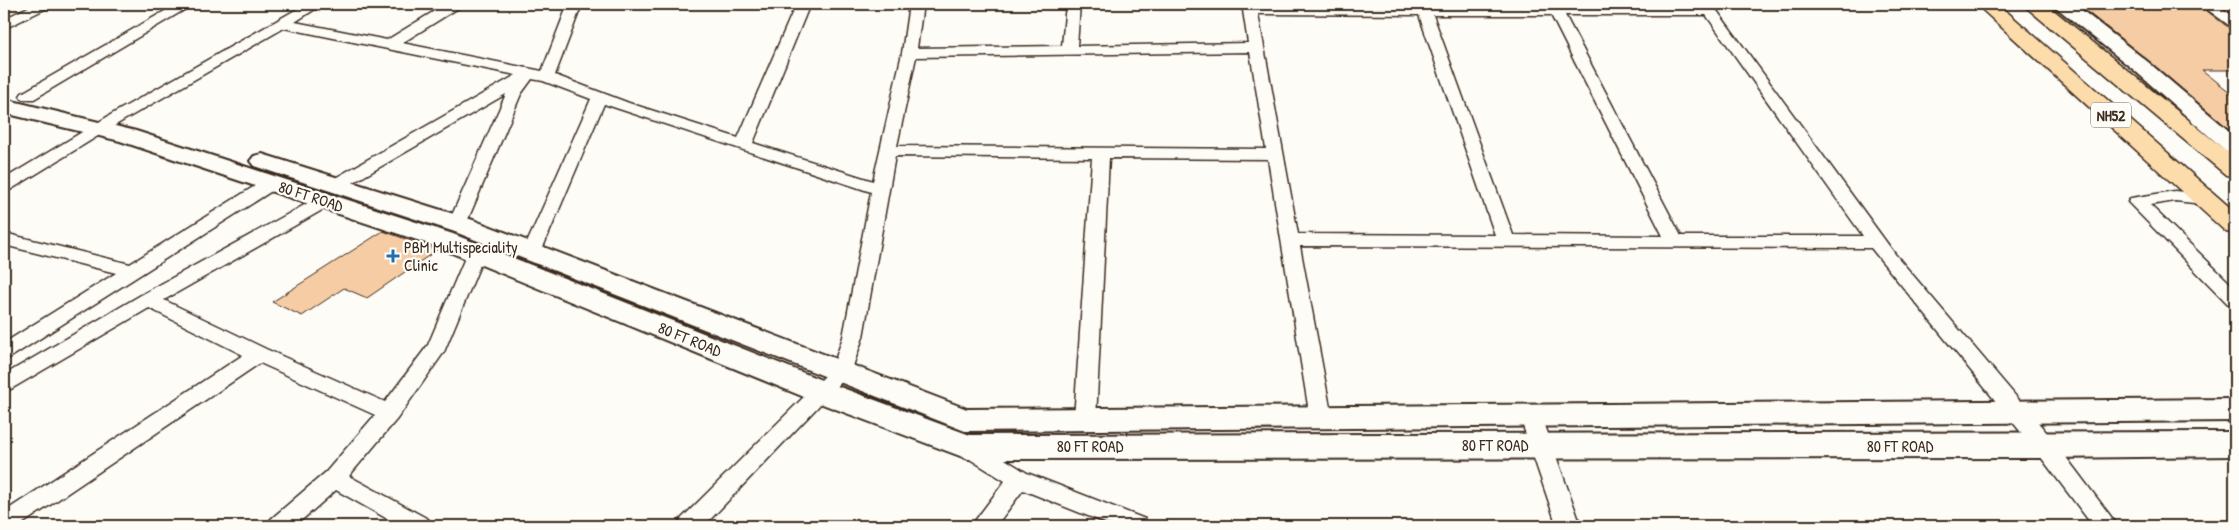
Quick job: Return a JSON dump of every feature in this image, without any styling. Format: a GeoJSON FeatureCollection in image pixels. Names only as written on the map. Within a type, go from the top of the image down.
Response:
{"type":"FeatureCollection","features":[{"type":"Feature","properties":{"kind":"highway","name":"NH52"},"geometry":{"type":"LineString","coordinates":[[1986,4],[2235,226]]}},
{"type":"Feature","properties":{"kind":"highway","name":"NH52"},"geometry":{"type":"LineString","coordinates":[[2034,4],[2235,170]]}},
{"type":"Feature","properties":{"kind":"main road"},"geometry":{"type":"LineString","coordinates":[[2062,4],[2141,66],[2235,147]]}},
{"type":"Feature","properties":{"kind":"main road","name":"80 FT ROAD"},"geometry":{"type":"LineString","coordinates":[[12,97],[108,123],[148,125],[331,193],[819,391],[968,447],[2045,446],[2235,444]]}},
{"type":"Feature","properties":{"kind":"main road","name":"80 FT ROAD"},"geometry":{"type":"LineString","coordinates":[[108,123],[128,136],[272,184],[331,193],[457,224],[965,420],[2235,410]]}},
{"type":"Feature","properties":{"kind":"street"},"geometry":{"type":"LineString","coordinates":[[4,25],[44,4]]}},
{"type":"Feature","properties":{"kind":"street"},"geometry":{"type":"LineString","coordinates":[[12,97],[186,4]]}},
{"type":"Feature","properties":{"kind":"street"},"geometry":{"type":"LineString","coordinates":[[4,186],[108,123],[316,4]]}},
{"type":"Feature","properties":{"kind":"street"},"geometry":{"type":"LineString","coordinates":[[388,46],[455,4]]}},
{"type":"Feature","properties":{"kind":"street"},"geometry":{"type":"LineString","coordinates":[[457,224],[514,93],[536,75],[575,4]]}},
{"type":"Feature","properties":{"kind":"street"},"geometry":{"type":"LineString","coordinates":[[744,144],[803,4]]}},
{"type":"Feature","properties":{"kind":"street"},"geometry":{"type":"LineString","coordinates":[[690,526],[819,391],[840,372],[853,337],[880,189],[909,53],[916,4]]}},
{"type":"Feature","properties":{"kind":"street"},"geometry":{"type":"LineString","coordinates":[[1069,50],[1073,4]]}},
{"type":"Feature","properties":{"kind":"street"},"geometry":{"type":"LineString","coordinates":[[2207,4],[2235,23]]}},
{"type":"Feature","properties":{"kind":"street"},"geometry":{"type":"LineString","coordinates":[[1321,418],[1249,7],[1424,10],[1520,7],[1556,11],[1707,8],[1877,242],[2045,446],[2106,526]]}},
{"type":"Feature","properties":{"kind":"street"},"geometry":{"type":"LineString","coordinates":[[1424,10],[1506,241]]}},
{"type":"Feature","properties":{"kind":"street"},"geometry":{"type":"LineString","coordinates":[[1556,11],[1675,242]]}},
{"type":"Feature","properties":{"kind":"street"},"geometry":{"type":"LineString","coordinates":[[283,24],[536,75],[880,189]]}},
{"type":"Feature","properties":{"kind":"street"},"geometry":{"type":"LineString","coordinates":[[909,53],[1257,47]]}},
{"type":"Feature","properties":{"kind":"street"},"geometry":{"type":"LineString","coordinates":[[4,384],[536,75]]}},
{"type":"Feature","properties":{"kind":"street"},"geometry":{"type":"LineString","coordinates":[[532,252],[600,96]]}},
{"type":"Feature","properties":{"kind":"street"},"geometry":{"type":"LineString","coordinates":[[888,151],[1276,154]]}},
{"type":"Feature","properties":{"kind":"street"},"geometry":{"type":"LineString","coordinates":[[1085,419],[1101,153]]}},
{"type":"Feature","properties":{"kind":"street"},"geometry":{"type":"LineString","coordinates":[[4,352],[272,184]]}},
{"type":"Feature","properties":{"kind":"street"},"geometry":{"type":"LineString","coordinates":[[2194,198],[2175,196],[2137,202],[2235,299]]}},
{"type":"Feature","properties":{"kind":"street"},"geometry":{"type":"LineString","coordinates":[[4,239],[132,271]]}},
{"type":"Feature","properties":{"kind":"street"},"geometry":{"type":"LineString","coordinates":[[1291,240],[1877,242]]}},
{"type":"Feature","properties":{"kind":"street"},"geometry":{"type":"LineString","coordinates":[[280,526],[334,478],[389,413],[437,347],[476,252]]}},
{"type":"Feature","properties":{"kind":"street"},"geometry":{"type":"LineString","coordinates":[[148,300],[259,354],[389,413]]}},
{"type":"Feature","properties":{"kind":"street"},"geometry":{"type":"LineString","coordinates":[[4,524],[259,354]]}},
{"type":"Feature","properties":{"kind":"street"},"geometry":{"type":"LineString","coordinates":[[1530,417],[1569,526]]}},
{"type":"Feature","properties":{"kind":"street"},"geometry":{"type":"LineString","coordinates":[[968,447],[1019,479],[1138,526]]}},
{"type":"Feature","properties":{"kind":"street"},"geometry":{"type":"LineString","coordinates":[[334,478],[420,526]]}},
{"type":"Feature","properties":{"kind":"street"},"geometry":{"type":"LineString","coordinates":[[983,526],[1019,479]]}},
{"type":"Feature","properties":{"kind":"building"},"geometry":{"type":"Polygon","coordinates":[[[2135,4],[2198,4],[2229,28],[2235,29],[2235,70],[2202,70],[2235,96],[2235,134],[2149,61],[2081,7],[2138,7],[2135,4]]]}},
{"type":"Feature","properties":{"kind":"building"},"geometry":{"type":"Polygon","coordinates":[[[383,231],[437,250],[367,298],[344,288],[302,316],[272,302],[383,231]]]}},
{"type":"Feature","properties":{"kind":"place","name":"PBM Multispeciality Clinic"},"geometry":{"type":"Point","coordinates":[393,256]}}]}
